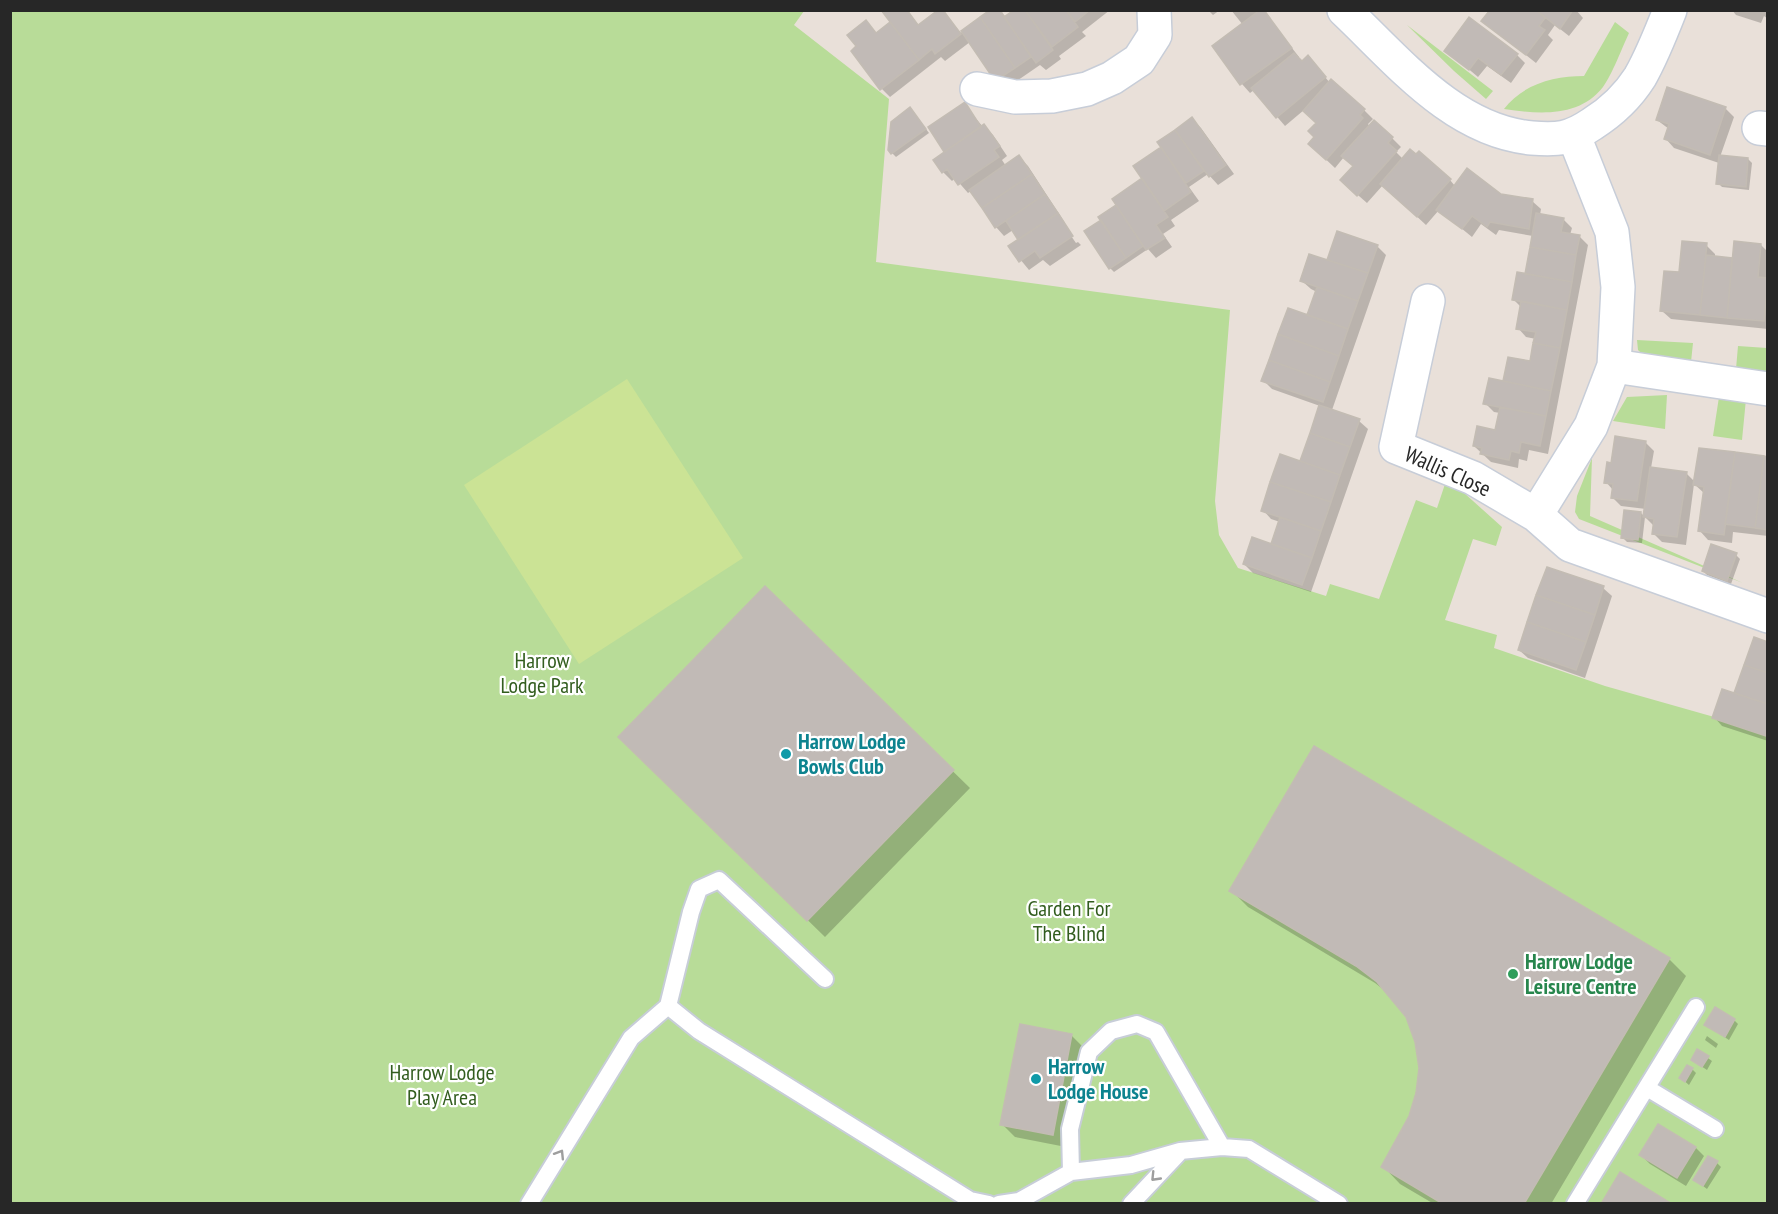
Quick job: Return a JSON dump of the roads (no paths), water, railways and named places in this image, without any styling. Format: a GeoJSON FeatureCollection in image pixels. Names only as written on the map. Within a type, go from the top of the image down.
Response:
{"type":"FeatureCollection","features":[{"type":"Feature","properties":{"kind":"street"},"geometry":{"type":"LineString","coordinates":[[977,89],[1015,97],[1052,96],[1087,89],[1112,78],[1139,60],[1155,35],[1154,10]]}},
{"type":"Feature","properties":{"kind":"street"},"geometry":{"type":"LineString","coordinates":[[1344,10],[1426,88],[1469,119],[1488,129],[1516,136],[1545,139],[1574,136],[1611,112],[1639,78],[1670,10]]}},
{"type":"Feature","properties":{"kind":"street"},"geometry":{"type":"LineString","coordinates":[[1536,515],[1591,426],[1614,366],[1618,287],[1612,232],[1574,136]]}},
{"type":"Feature","properties":{"kind":"street","name":"Wallis Close"},"geometry":{"type":"LineString","coordinates":[[1428,301],[1396,447],[1473,478],[1536,515],[1570,546],[1767,615]]}},
{"type":"Feature","properties":{"kind":"street"},"geometry":{"type":"LineString","coordinates":[[1614,366],[1767,388]]}},
{"type":"Feature","properties":{"kind":"lane"},"geometry":{"type":"LineString","coordinates":[[529,1203],[631,1038],[668,1006],[699,889],[719,880],[825,979]]}},
{"type":"Feature","properties":{"kind":"lane"},"geometry":{"type":"LineString","coordinates":[[668,1006],[699,1031],[960,1194],[970,1200],[989,1203]]}},
{"type":"Feature","properties":{"kind":"lane"},"geometry":{"type":"LineString","coordinates":[[1575,1203],[1696,1007]]}},
{"type":"Feature","properties":{"kind":"lane"},"geometry":{"type":"LineString","coordinates":[[1071,1172],[1070,1129],[1089,1052],[1111,1030],[1137,1024],[1156,1032],[1222,1146]]}},
{"type":"Feature","properties":{"kind":"lane"},"geometry":{"type":"LineString","coordinates":[[1647,1088],[1715,1129]]}},
{"type":"Feature","properties":{"kind":"lane"},"geometry":{"type":"LineString","coordinates":[[999,1203],[1019,1201],[1071,1172],[1131,1164],[1180,1151],[1222,1146],[1249,1149],[1339,1203]]}},
{"type":"Feature","properties":{"kind":"lane"},"geometry":{"type":"LineString","coordinates":[[1131,1203],[1180,1151]]}},
{"type":"Feature","properties":{"kind":"place","name":"Harrow Lodge Bowls Club"},"geometry":{"type":"Point","coordinates":[786,754]}},
{"type":"Feature","properties":{"kind":"place","name":"Harrow Lodge Leisure Centre"},"geometry":{"type":"Point","coordinates":[1513,974]}},
{"type":"Feature","properties":{"kind":"place","name":"Harrow Lodge House"},"geometry":{"type":"Point","coordinates":[1036,1079]}},
{"type":"Feature","properties":{"kind":"park label","name":"Harrow Lodge Park"},"geometry":{"type":"Point","coordinates":[542,672]}},
{"type":"Feature","properties":{"kind":"park label","name":"Garden For The Blind"},"geometry":{"type":"Point","coordinates":[1069,920]}},
{"type":"Feature","properties":{"kind":"park label","name":"Harrow Lodge Play Area"},"geometry":{"type":"Point","coordinates":[442,1084]}}]}
